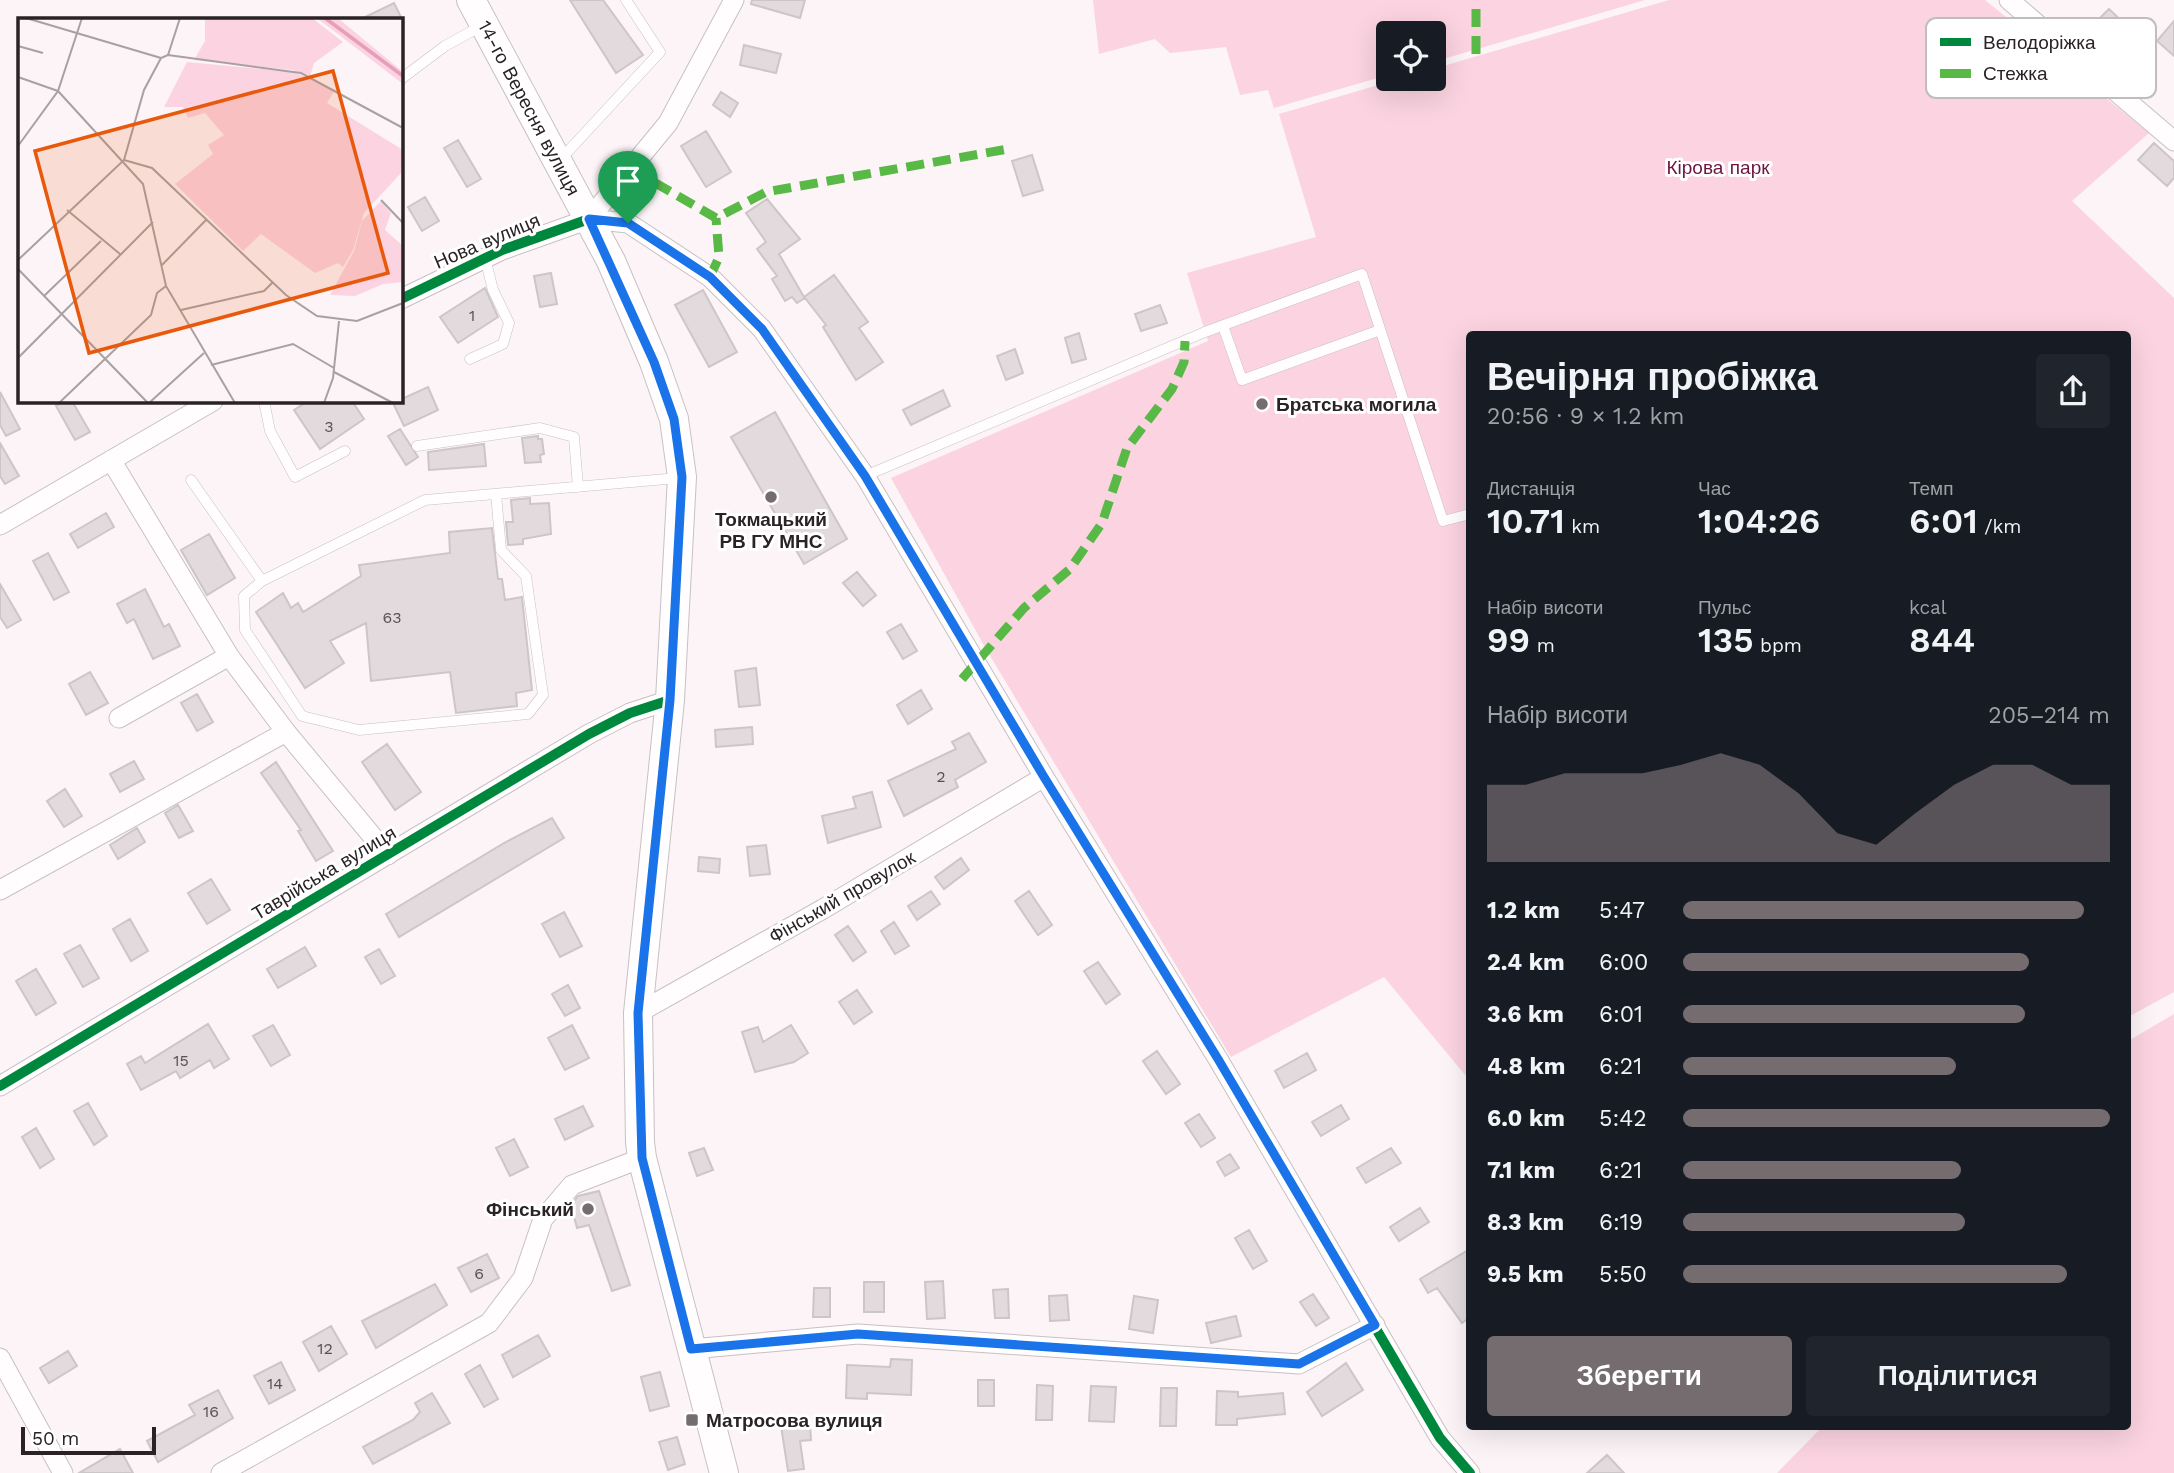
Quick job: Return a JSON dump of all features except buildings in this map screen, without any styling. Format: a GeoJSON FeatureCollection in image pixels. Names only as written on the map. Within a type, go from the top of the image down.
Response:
{"type":"FeatureCollection","features":[{"type":"Feature","properties":{"kind":"main road","name":"14-го Вересня вулиця"},"geometry":{"type":"LineString","coordinates":[[474,6],[589,219]]}},
{"type":"Feature","properties":{"kind":"main road"},"geometry":{"type":"LineString","coordinates":[[589,219],[654,362],[674,419],[682,477],[670,700],[638,1013],[642,1158],[724,1473]]}},
{"type":"Feature","properties":{"kind":"street"},"geometry":{"type":"LineString","coordinates":[[589,219],[668,123],[734,0]]}},
{"type":"Feature","properties":{"kind":"street"},"geometry":{"type":"LineString","coordinates":[[2009,0],[2030,18]]}},
{"type":"Feature","properties":{"kind":"street"},"geometry":{"type":"LineString","coordinates":[[2124,98],[2174,141]]}},
{"type":"Feature","properties":{"kind":"street","name":"Нова вулиця"},"geometry":{"type":"LineString","coordinates":[[402,299],[485,258],[589,219]]}},
{"type":"Feature","properties":{"kind":"street","name":"14-го Вересня вулиця"},"geometry":{"type":"LineString","coordinates":[[589,219],[628,223],[710,277],[762,329],[865,476],[1044,777],[1218,1059],[1440,1438],[1470,1473]]}},
{"type":"Feature","properties":{"kind":"street"},"geometry":{"type":"LineString","coordinates":[[0,525],[210,402]]}},
{"type":"Feature","properties":{"kind":"street"},"geometry":{"type":"LineString","coordinates":[[111,460],[229,656],[286,733],[388,855]]}},
{"type":"Feature","properties":{"kind":"street"},"geometry":{"type":"LineString","coordinates":[[119,718],[229,656]]}},
{"type":"Feature","properties":{"kind":"street","name":"Таврійська вулиця"},"geometry":{"type":"LineString","coordinates":[[0,1086],[589,734],[630,713],[670,700]]}},
{"type":"Feature","properties":{"kind":"street"},"geometry":{"type":"LineString","coordinates":[[0,890],[286,733]]}},
{"type":"Feature","properties":{"kind":"street","name":"Фінський провулок"},"geometry":{"type":"LineString","coordinates":[[638,1013],[824,909],[1044,777]]}},
{"type":"Feature","properties":{"kind":"street"},"geometry":{"type":"LineString","coordinates":[[221,1473],[489,1323],[523,1278],[543,1219],[572,1185],[642,1158]]}},
{"type":"Feature","properties":{"kind":"street"},"geometry":{"type":"LineString","coordinates":[[691,1349],[858,1334],[1299,1364],[1375,1325]]}},
{"type":"Feature","properties":{"kind":"street"},"geometry":{"type":"LineString","coordinates":[[0,1358],[63,1473]]}},
{"type":"Feature","properties":{"kind":"lane"},"geometry":{"type":"LineString","coordinates":[[560,161],[660,52],[626,0]]}},
{"type":"Feature","properties":{"kind":"lane"},"geometry":{"type":"LineString","coordinates":[[402,78],[445,46],[474,6]]}},
{"type":"Feature","properties":{"kind":"lane"},"geometry":{"type":"LineString","coordinates":[[470,359],[503,344],[509,323],[493,290],[485,258]]}},
{"type":"Feature","properties":{"kind":"lane"},"geometry":{"type":"LineString","coordinates":[[865,476],[1223,326],[1362,274],[1443,521],[1466,515]]}},
{"type":"Feature","properties":{"kind":"lane"},"geometry":{"type":"LineString","coordinates":[[1223,326],[1242,380],[1380,330]]}},
{"type":"Feature","properties":{"kind":"lane"},"geometry":{"type":"LineString","coordinates":[[264,402],[270,431],[295,477],[345,450]]}},
{"type":"Feature","properties":{"kind":"lane"},"geometry":{"type":"LineString","coordinates":[[417,446],[540,428],[574,437],[578,486]]}},
{"type":"Feature","properties":{"kind":"lane"},"geometry":{"type":"LineString","coordinates":[[496,494],[501,550],[526,576],[543,695],[528,715],[359,730],[302,716],[245,629],[244,596],[262,581],[425,500],[682,477]]}},
{"type":"Feature","properties":{"kind":"lane"},"geometry":{"type":"LineString","coordinates":[[191,480],[262,581]]}},
{"type":"Feature","properties":{"kind":"green space"},"geometry":{"type":"Polygon","coordinates":[[[1093,0],[1645,0],[1446,58],[1446,21],[1376,21],[1376,78],[1274,108],[1268,90],[1240,95],[1226,47],[1170,53],[1155,39],[1099,54],[1093,0]]]}},
{"type":"Feature","properties":{"kind":"green space","name":"Кірова парк"},"geometry":{"type":"Polygon","coordinates":[[[1669,0],[1985,0],[2007,18],[1926,18],[1926,98],[2106,98],[2149,133],[2072,201],[2174,298],[2174,992],[2131,1015],[2131,331],[1466,331],[1466,1076],[1384,977],[1231,1057],[986,649],[891,478],[1208,341],[1187,273],[1316,237],[1279,114],[1376,86],[1376,91],[1446,91],[1446,65],[1669,0]]]}},
{"type":"Feature","properties":{"kind":"green space"},"geometry":{"type":"Polygon","coordinates":[[[2174,1014],[2174,1473],[1777,1473],[1819,1430],[2131,1430],[2131,1039],[2174,1014]]]}},
{"type":"Feature","properties":{"kind":"marked path"},"geometry":{"type":"LineString","coordinates":[[1476,0],[1476,54]]}},
{"type":"Feature","properties":{"kind":"marked path"},"geometry":{"type":"LineString","coordinates":[[631,169],[716,218],[766,192],[1008,149]]}},
{"type":"Feature","properties":{"kind":"marked path"},"geometry":{"type":"LineString","coordinates":[[710,277],[719,257],[716,218]]}},
{"type":"Feature","properties":{"kind":"marked path"},"geometry":{"type":"LineString","coordinates":[[962,679],[1024,608],[1070,569],[1102,523],[1127,448],[1172,389],[1184,362],[1185,341]]}},
{"type":"Feature","properties":{"kind":"cycle path"},"geometry":{"type":"LineString","coordinates":[[402,299],[502,250],[589,219],[628,223],[710,277],[762,329],[865,476],[1044,777],[1218,1059],[1440,1438],[1470,1473]]}},
{"type":"Feature","properties":{"kind":"cycle path"},"geometry":{"type":"LineString","coordinates":[[0,1086],[589,734],[630,713],[670,700]]}},
{"type":"Feature","properties":{"kind":"place","name":"Братська могила"},"geometry":{"type":"Point","coordinates":[1262,404]}},
{"type":"Feature","properties":{"kind":"place","name":"Токмацький РВ ГУ МНС"},"geometry":{"type":"Point","coordinates":[771,497]}},
{"type":"Feature","properties":{"kind":"place","name":"Фінський"},"geometry":{"type":"Point","coordinates":[588,1209]}},
{"type":"Feature","properties":{"kind":"place","name":"Матросова вулиця"},"geometry":{"type":"Point","coordinates":[692,1420]}},
{"type":"Feature","properties":{"kind":"route"},"geometry":{"type":"LineString","coordinates":[[589,219],[628,223],[710,277],[762,329],[865,476],[1044,777],[1218,1059],[1375,1325],[1299,1364],[858,1334],[691,1349],[642,1158],[638,1013],[670,700],[682,477],[674,419],[654,362],[611,261],[589,219]]}}]}
